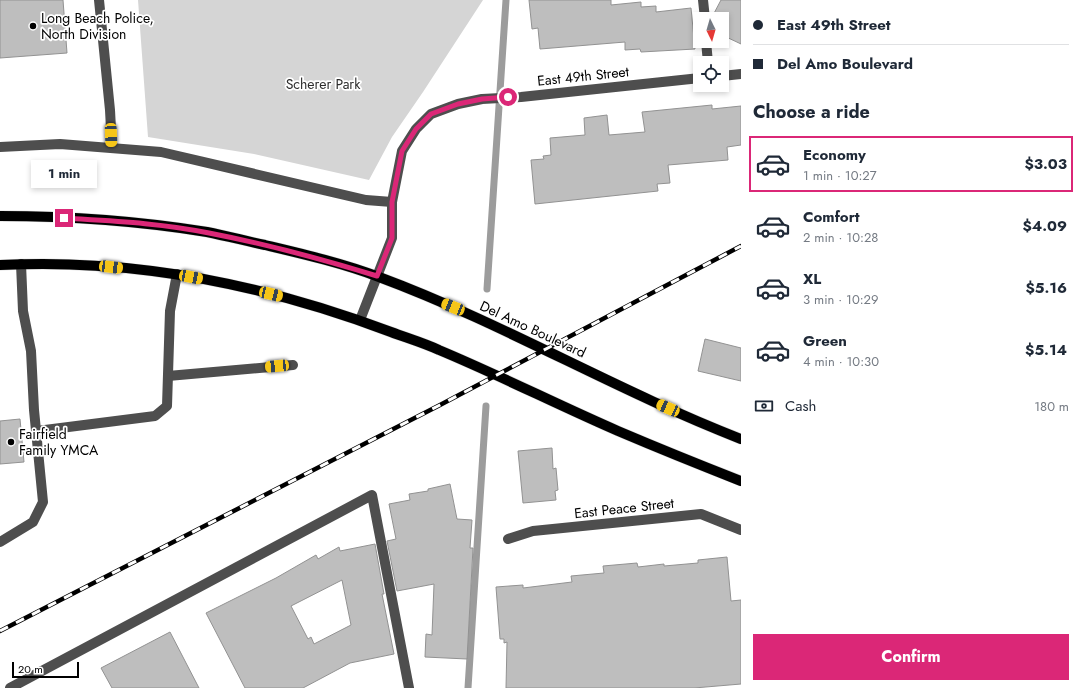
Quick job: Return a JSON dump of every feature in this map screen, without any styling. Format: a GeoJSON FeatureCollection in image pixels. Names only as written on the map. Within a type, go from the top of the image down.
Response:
{"type":"FeatureCollection","features":[{"type":"Feature","properties":{"kind":"main road","name":"Del Amo Boulevard"},"geometry":{"type":"LineString","coordinates":[[0,216],[33,216],[125,221],[208,232],[301,253],[377,276],[453,307],[642,396],[741,439]]}},
{"type":"Feature","properties":{"kind":"main road"},"geometry":{"type":"LineString","coordinates":[[0,265],[62,263],[177,274],[233,285],[296,300],[360,320],[438,349],[618,430],[741,481]]}},
{"type":"Feature","properties":{"kind":"street"},"geometry":{"type":"LineString","coordinates":[[99,0],[110,110],[112,148]]}},
{"type":"Feature","properties":{"kind":"street"},"geometry":{"type":"LineString","coordinates":[[703,0],[704,12]]}},
{"type":"Feature","properties":{"kind":"street"},"geometry":{"type":"LineString","coordinates":[[729,75],[741,74]]}},
{"type":"Feature","properties":{"kind":"street","name":"East 49th Street"},"geometry":{"type":"LineString","coordinates":[[360,320],[392,238],[392,202],[402,151],[416,129],[431,114],[458,104],[482,99],[520,97],[693,79]]}},
{"type":"Feature","properties":{"kind":"street"},"geometry":{"type":"LineString","coordinates":[[0,147],[60,144],[162,152],[366,200],[392,202]]}},
{"type":"Feature","properties":{"kind":"street"},"geometry":{"type":"LineString","coordinates":[[0,542],[33,522],[43,502],[30,351],[23,311],[21,264]]}},
{"type":"Feature","properties":{"kind":"street"},"geometry":{"type":"LineString","coordinates":[[37,431],[155,416],[167,406],[170,311],[177,274]]}},
{"type":"Feature","properties":{"kind":"street"},"geometry":{"type":"LineString","coordinates":[[168,376],[293,365]]}},
{"type":"Feature","properties":{"kind":"street"},"geometry":{"type":"LineString","coordinates":[[10,688],[372,495],[409,688]]}},
{"type":"Feature","properties":{"kind":"street","name":"East Peace Street"},"geometry":{"type":"LineString","coordinates":[[508,539],[533,531],[701,514],[741,530]]}},
{"type":"Feature","properties":{"kind":"green space","name":"Scherer Park"},"geometry":{"type":"Polygon","coordinates":[[[138,0],[483,0],[392,137],[369,180],[254,154],[148,137],[138,0]]]}},
{"type":"Feature","properties":{"kind":"building","name":"Long Beach Police, North Division"},"geometry":{"type":"Polygon","coordinates":[[[0,0],[63,0],[67,53],[0,58],[0,0]]]}},
{"type":"Feature","properties":{"kind":"building"},"geometry":{"type":"Polygon","coordinates":[[[529,0],[611,0],[611,5],[641,2],[641,7],[656,6],[656,12],[691,8],[693,48],[695,49],[641,52],[640,49],[625,50],[625,42],[540,49],[538,28],[532,29],[529,0]]]}},
{"type":"Feature","properties":{"kind":"building"},"geometry":{"type":"Polygon","coordinates":[[[721,0],[741,0],[741,44],[729,38],[729,12],[715,12],[721,0]]]}},
{"type":"Feature","properties":{"kind":"building"},"geometry":{"type":"Polygon","coordinates":[[[712,105],[712,109],[741,106],[741,145],[727,147],[728,160],[668,165],[670,183],[657,184],[658,191],[535,204],[531,160],[544,159],[543,156],[551,155],[550,138],[585,135],[584,118],[607,115],[609,135],[645,132],[642,112],[712,105]]]}},
{"type":"Feature","properties":{"kind":"building"},"geometry":{"type":"Polygon","coordinates":[[[705,339],[741,348],[741,381],[698,371],[705,339]]]}},
{"type":"Feature","properties":{"kind":"building","name":"Fairfield Family YMCA"},"geometry":{"type":"Polygon","coordinates":[[[20,419],[24,462],[0,464],[0,421],[20,419]]]}},
{"type":"Feature","properties":{"kind":"building"},"geometry":{"type":"Polygon","coordinates":[[[552,448],[553,469],[556,468],[558,490],[555,491],[556,500],[523,503],[518,451],[552,448]]]}},
{"type":"Feature","properties":{"kind":"building"},"geometry":{"type":"Polygon","coordinates":[[[450,484],[457,519],[472,520],[470,548],[473,548],[467,659],[425,657],[426,634],[432,635],[434,584],[397,591],[387,541],[396,539],[389,504],[410,500],[409,494],[428,491],[428,489],[450,484]]]}},
{"type":"Feature","properties":{"kind":"building"},"geometry":{"type":"Polygon","coordinates":[[[375,544],[384,594],[382,594],[394,654],[350,663],[303,688],[245,688],[206,613],[276,578],[316,555],[318,559],[339,547],[340,551],[375,544]],[[342,580],[291,606],[308,639],[311,637],[314,644],[351,625],[342,580]]]}},
{"type":"Feature","properties":{"kind":"building"},"geometry":{"type":"Polygon","coordinates":[[[727,557],[731,601],[741,600],[741,684],[694,688],[506,688],[507,642],[504,643],[504,639],[500,639],[496,587],[523,585],[523,588],[572,582],[571,576],[604,573],[603,566],[637,563],[638,567],[664,564],[664,566],[698,563],[698,560],[727,557]]]}},
{"type":"Feature","properties":{"kind":"building"},"geometry":{"type":"Polygon","coordinates":[[[170,632],[199,688],[112,688],[101,668],[170,632]]]}},
{"type":"Feature","properties":{"kind":"waterway"},"geometry":{"type":"LineString","coordinates":[[487,289],[506,0]]}},
{"type":"Feature","properties":{"kind":"waterway"},"geometry":{"type":"LineString","coordinates":[[468,688],[486,406]]}},
{"type":"Feature","properties":{"kind":"railway"},"geometry":{"type":"LineString","coordinates":[[0,631],[440,405],[741,246]]}},
{"type":"Feature","properties":{"kind":"place","name":"Long Beach Police, North Division"},"geometry":{"type":"Point","coordinates":[33,26]}},
{"type":"Feature","properties":{"kind":"place","name":"Fairfield Family YMCA"},"geometry":{"type":"Point","coordinates":[11,442]}},
{"type":"Feature","properties":{"kind":"route"},"geometry":{"type":"LineString","coordinates":[[64,218],[125,221],[208,232],[301,253],[377,276],[392,238],[392,202],[402,151],[416,129],[431,114],[458,104],[482,99],[508,97]]}}]}
